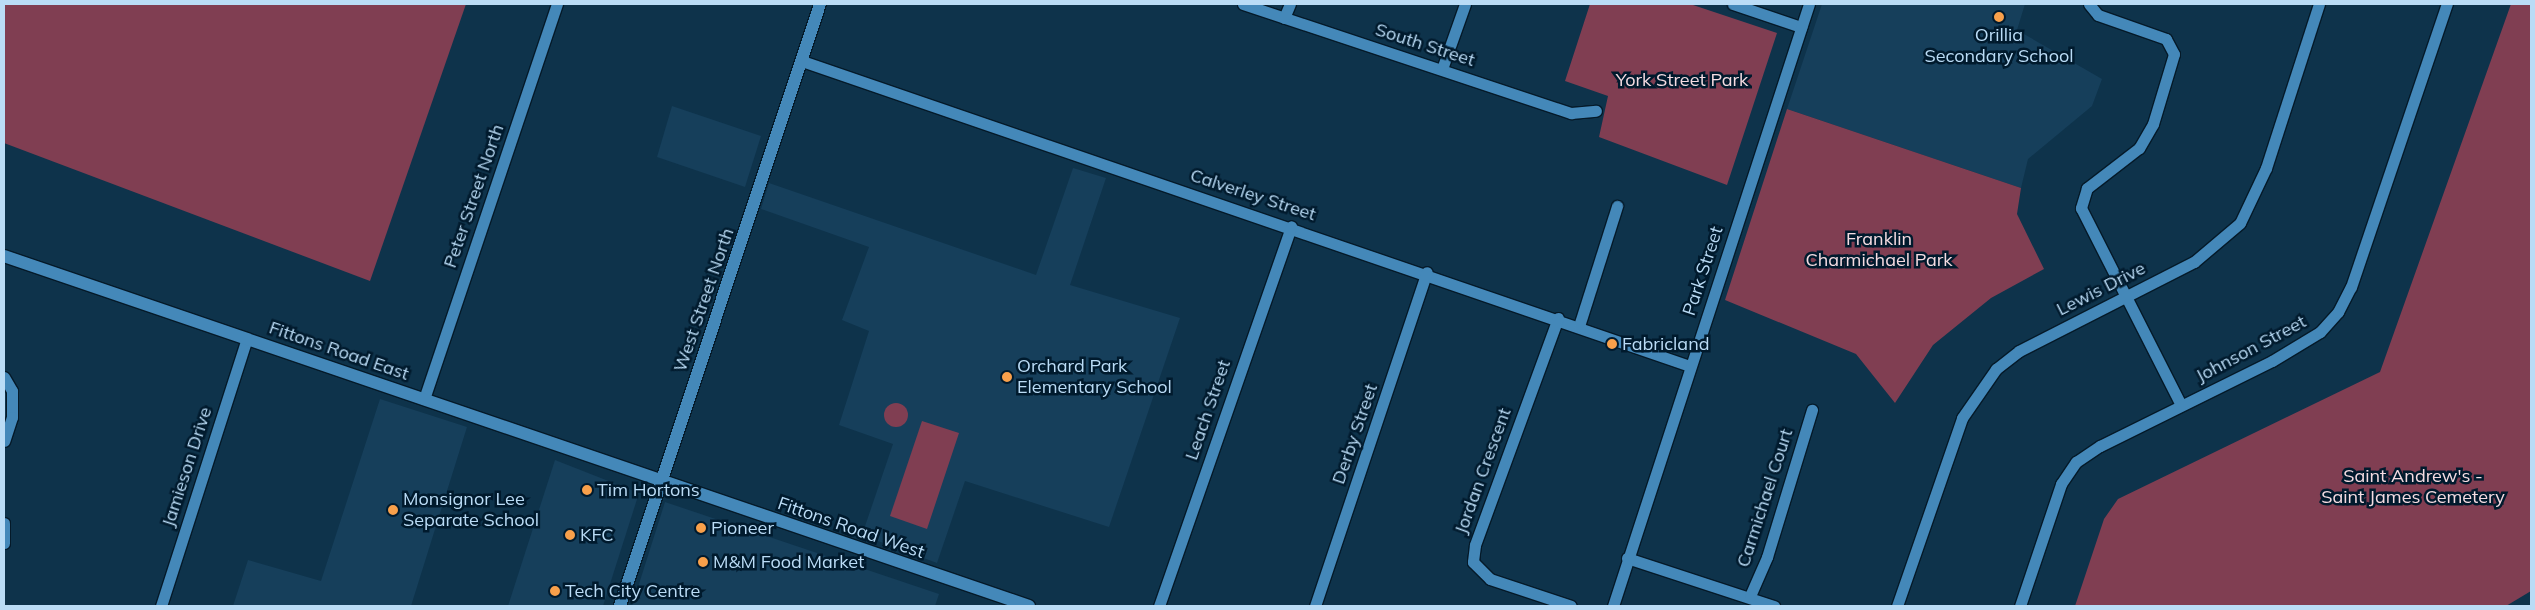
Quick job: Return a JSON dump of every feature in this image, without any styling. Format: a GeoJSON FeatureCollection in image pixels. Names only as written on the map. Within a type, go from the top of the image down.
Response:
{"type":"FeatureCollection","features":[{"type":"Feature","properties":{"kind":"street","name":"Peter Street North"},"geometry":{"type":"LineString","coordinates":[[424,399],[557,4]]}},
{"type":"Feature","properties":{"kind":"street","name":"West Street North"},"geometry":{"type":"LineString","coordinates":[[620,606],[820,4]]}},
{"type":"Feature","properties":{"kind":"street","name":"South Street"},"geometry":{"type":"LineString","coordinates":[[1244,4],[1442,68],[1572,113],[1596,111]]}},
{"type":"Feature","properties":{"kind":"street"},"geometry":{"type":"LineString","coordinates":[[1284,18],[1290,4]]}},
{"type":"Feature","properties":{"kind":"street"},"geometry":{"type":"LineString","coordinates":[[1442,68],[1465,4]]}},
{"type":"Feature","properties":{"kind":"street"},"geometry":{"type":"LineString","coordinates":[[1733,4],[1801,27]]}},
{"type":"Feature","properties":{"kind":"street","name":"Park Street"},"geometry":{"type":"LineString","coordinates":[[1612,606],[1809,4]]}},
{"type":"Feature","properties":{"kind":"street"},"geometry":{"type":"LineString","coordinates":[[2089,4],[2098,15],[2166,39],[2174,54],[2153,124],[2139,148],[2082,196],[2086,218],[2124,297],[2181,404]]}},
{"type":"Feature","properties":{"kind":"street","name":"Lewis Drive"},"geometry":{"type":"LineString","coordinates":[[1897,606],[1951,447],[1977,392],[2018,351],[2194,262],[2240,224],[2266,168],[2319,4]]}},
{"type":"Feature","properties":{"kind":"street","name":"Johnson Street"},"geometry":{"type":"LineString","coordinates":[[2020,606],[2061,484],[2076,462],[2181,404],[2272,361],[2320,332],[2338,312],[2351,287],[2447,4]]}},
{"type":"Feature","properties":{"kind":"street","name":"Calverley Street"},"geometry":{"type":"LineString","coordinates":[[802,61],[1427,272],[1690,366]]}},
{"type":"Feature","properties":{"kind":"street"},"geometry":{"type":"LineString","coordinates":[[1579,326],[1617,206]]}},
{"type":"Feature","properties":{"kind":"street","name":"Leach Street"},"geometry":{"type":"LineString","coordinates":[[1159,606],[1291,226]]}},
{"type":"Feature","properties":{"kind":"street","name":"Fittons Road East"},"geometry":{"type":"LineString","coordinates":[[4,256],[662,482]]}},
{"type":"Feature","properties":{"kind":"street","name":"Derby Street"},"geometry":{"type":"LineString","coordinates":[[1315,606],[1427,272]]}},
{"type":"Feature","properties":{"kind":"street","name":"Jordan Crescent"},"geometry":{"type":"LineString","coordinates":[[1558,318],[1475,545],[1473,562],[1490,579],[1571,606]]}},
{"type":"Feature","properties":{"kind":"street","name":"Jamieson Drive"},"geometry":{"type":"LineString","coordinates":[[161,606],[247,338]]}},
{"type":"Feature","properties":{"kind":"street"},"geometry":{"type":"LineString","coordinates":[[4,377],[12,391],[12,417],[4,440]]}},
{"type":"Feature","properties":{"kind":"street","name":"Carmichael Court"},"geometry":{"type":"LineString","coordinates":[[1750,596],[1767,557],[1812,410]]}},
{"type":"Feature","properties":{"kind":"street","name":"Fittons Road West"},"geometry":{"type":"LineString","coordinates":[[662,482],[1026,606]]}},
{"type":"Feature","properties":{"kind":"street"},"geometry":{"type":"LineString","coordinates":[[4,523],[4,543]]}},
{"type":"Feature","properties":{"kind":"street"},"geometry":{"type":"LineString","coordinates":[[1627,558],[1750,596],[1774,606]]}},
{"type":"Feature","properties":{"kind":"shaded area"},"geometry":{"type":"Polygon","coordinates":[[[1822,4],[2025,4],[2017,30],[2102,79],[2092,106],[2028,159],[2021,188],[1787,109],[1822,4]]]}},
{"type":"Feature","properties":{"kind":"shaded area"},"geometry":{"type":"Polygon","coordinates":[[[672,106],[761,136],[745,187],[657,157],[672,106]]]}},
{"type":"Feature","properties":{"kind":"shaded area","name":"Orchard Park Elementary School"},"geometry":{"type":"Polygon","coordinates":[[[1073,168],[1106,178],[1070,285],[1180,318],[1109,527],[965,481],[937,563],[862,535],[893,444],[839,425],[869,331],[842,320],[869,247],[761,209],[769,183],[1036,275],[1073,168]]]}},
{"type":"Feature","properties":{"kind":"shaded area","name":"Monsignor Lee Separate School"},"geometry":{"type":"Polygon","coordinates":[[[380,399],[467,427],[411,606],[233,606],[248,560],[321,581],[380,399]]]}},
{"type":"Feature","properties":{"kind":"shaded area"},"geometry":{"type":"Polygon","coordinates":[[[555,460],[639,493],[603,606],[508,606],[555,460]]]}},
{"type":"Feature","properties":{"kind":"shaded area"},"geometry":{"type":"Polygon","coordinates":[[[665,502],[939,594],[935,606],[632,606],[665,502]]]}},
{"type":"Feature","properties":{"kind":"green space"},"geometry":{"type":"Polygon","coordinates":[[[4,4],[466,4],[370,281],[4,143],[4,4]]]}},
{"type":"Feature","properties":{"kind":"green space","name":"York Street Park"},"geometry":{"type":"Polygon","coordinates":[[[1590,4],[1690,4],[1777,33],[1727,185],[1599,137],[1608,96],[1565,81],[1590,4]]]}},
{"type":"Feature","properties":{"kind":"green space","name":"Saint Andrew's - Saint James Cemetery"},"geometry":{"type":"Polygon","coordinates":[[[2511,4],[2531,4],[2531,591],[2506,606],[2075,606],[2104,519],[2118,499],[2380,372],[2511,4]]]}},
{"type":"Feature","properties":{"kind":"green space","name":"Franklin Charmichael Park"},"geometry":{"type":"Polygon","coordinates":[[[1787,109],[2021,188],[2017,214],[2044,269],[1991,298],[1933,345],[1895,403],[1856,354],[1725,300],[1787,109]]]}},
{"type":"Feature","properties":{"kind":"green space"},"geometry":{"type":"Polygon","coordinates":[[[896,403],[905,406],[908,415],[905,424],[896,427],[887,424],[884,415],[887,406],[896,403]]]}},
{"type":"Feature","properties":{"kind":"green space"},"geometry":{"type":"Polygon","coordinates":[[[922,421],[959,433],[927,529],[890,516],[922,421]]]}},
{"type":"Feature","properties":{"kind":"place","name":"Orillia Secondary School"},"geometry":{"type":"Point","coordinates":[1999,17]}},
{"type":"Feature","properties":{"kind":"place","name":"Fabricland"},"geometry":{"type":"Point","coordinates":[1612,344]}},
{"type":"Feature","properties":{"kind":"place","name":"Orchard Park Elementary School"},"geometry":{"type":"Point","coordinates":[1007,377]}},
{"type":"Feature","properties":{"kind":"place","name":"Tim Hortons"},"geometry":{"type":"Point","coordinates":[587,490]}},
{"type":"Feature","properties":{"kind":"place","name":"Monsignor Lee Separate School"},"geometry":{"type":"Point","coordinates":[393,510]}},
{"type":"Feature","properties":{"kind":"place","name":"Pioneer"},"geometry":{"type":"Point","coordinates":[701,528]}},
{"type":"Feature","properties":{"kind":"place","name":"KFC"},"geometry":{"type":"Point","coordinates":[570,535]}},
{"type":"Feature","properties":{"kind":"place","name":"M&M Food Market"},"geometry":{"type":"Point","coordinates":[703,562]}},
{"type":"Feature","properties":{"kind":"place","name":"Tech City Centre"},"geometry":{"type":"Point","coordinates":[555,591]}}]}
